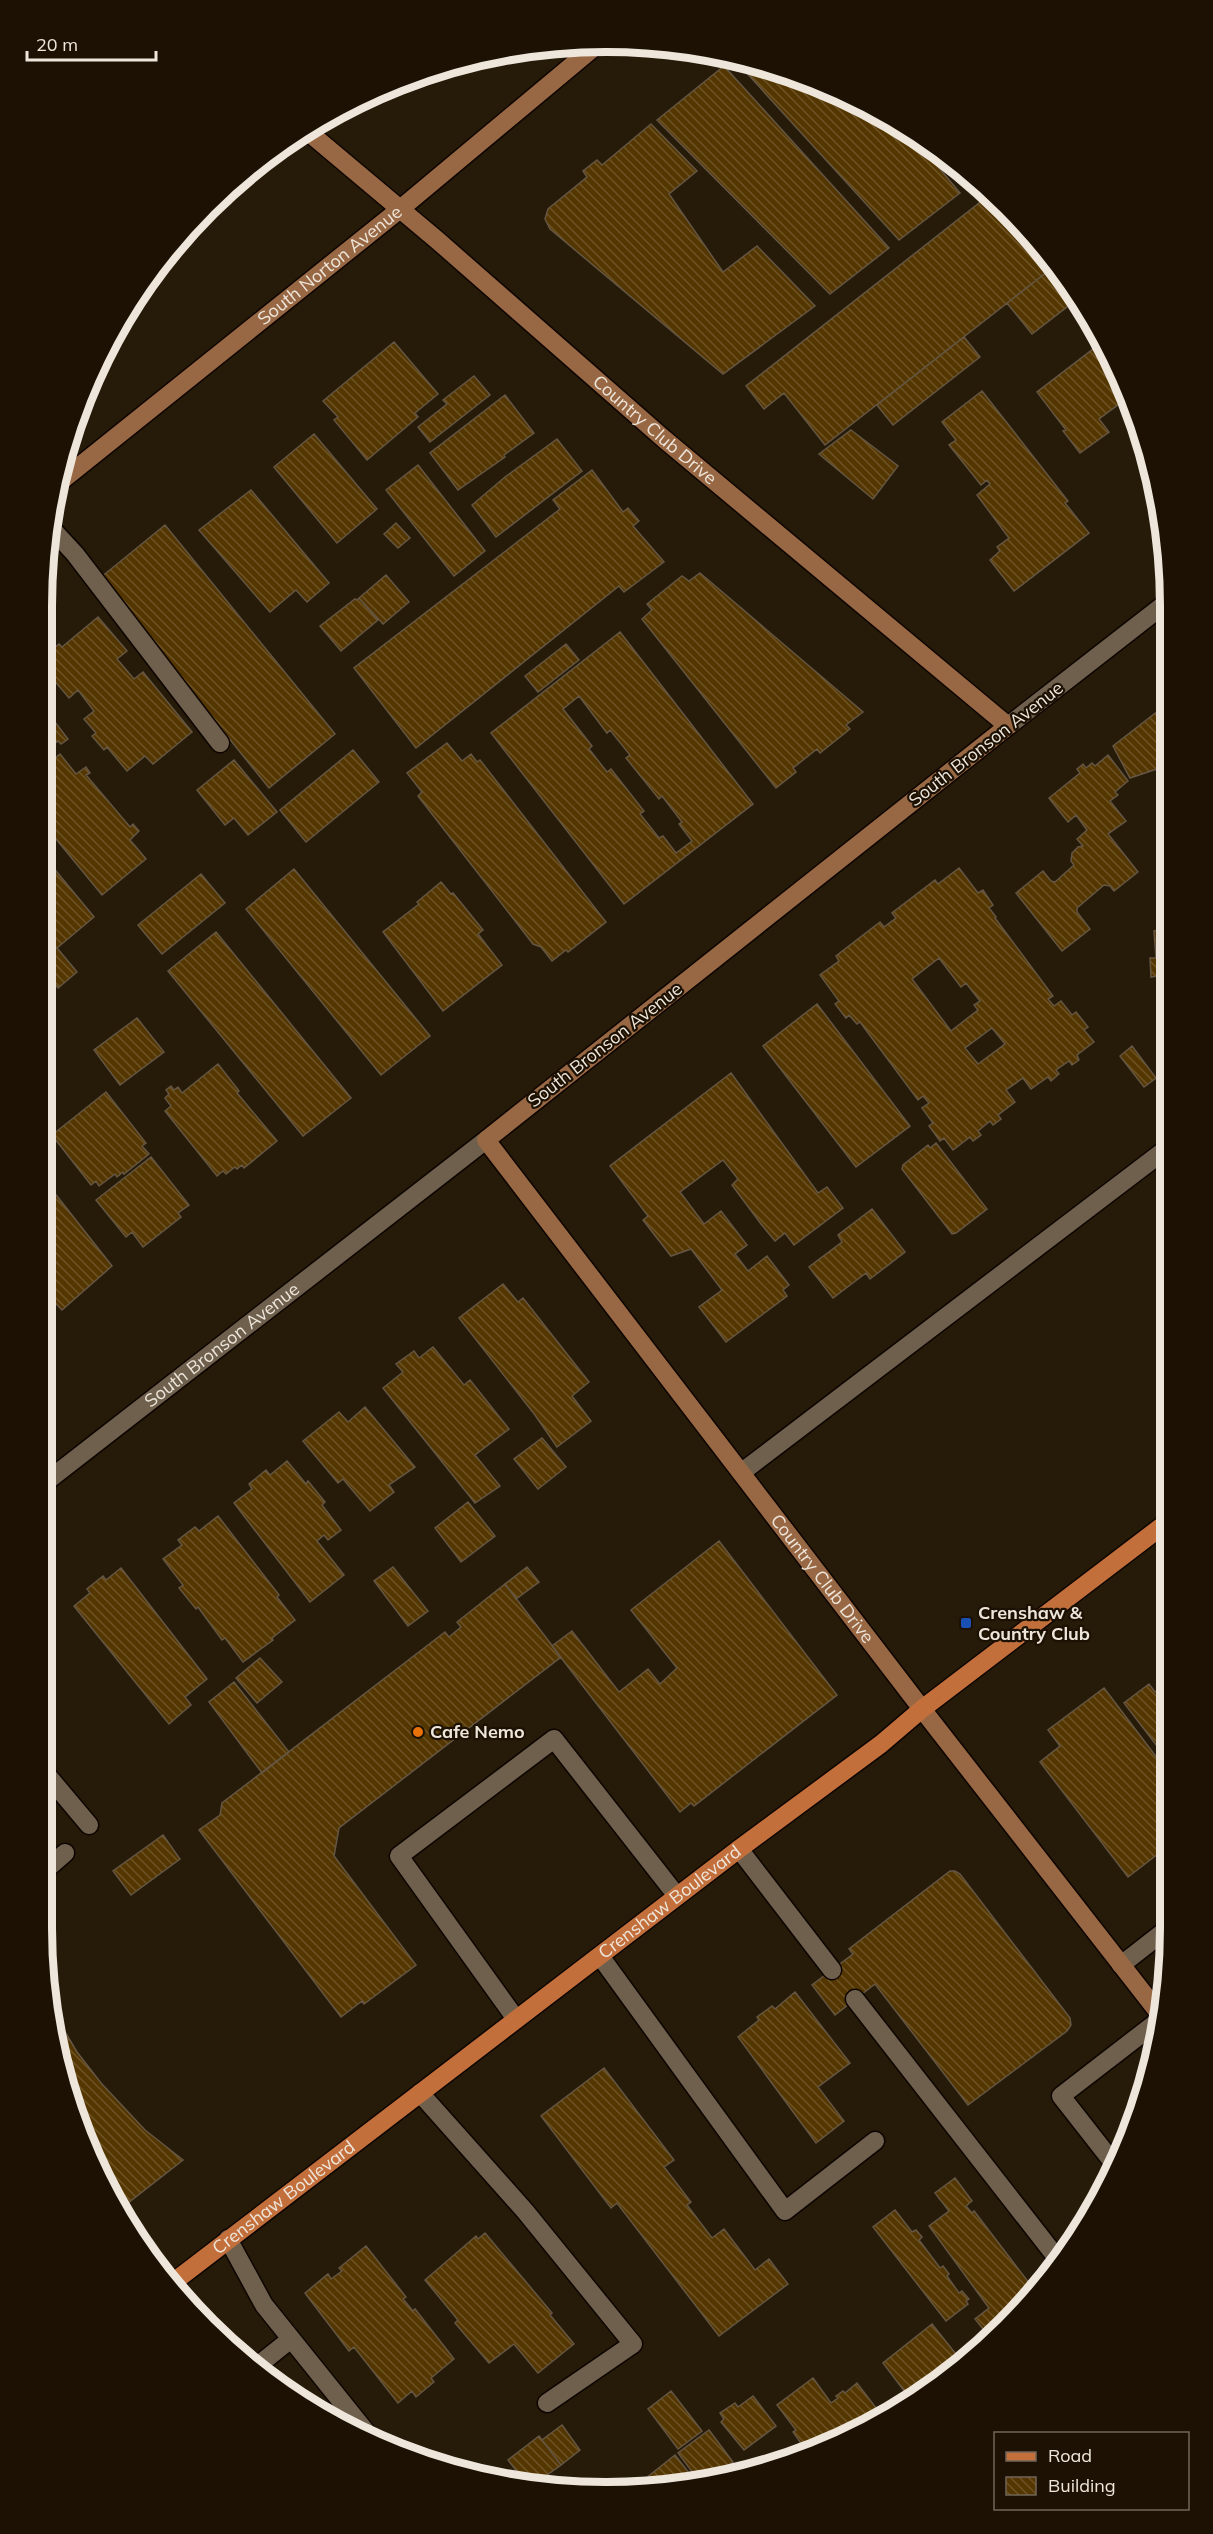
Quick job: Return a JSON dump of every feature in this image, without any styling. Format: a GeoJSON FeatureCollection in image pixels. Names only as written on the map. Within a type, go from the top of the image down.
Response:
{"type":"FeatureCollection","features":[{"type":"Feature","properties":{"kind":"main road","name":"Crenshaw Boulevard"},"geometry":{"type":"LineString","coordinates":[[178,2278],[677,1896],[881,1744],[922,1709],[1160,1528]]}},
{"type":"Feature","properties":{"kind":"street","name":"South Norton Avenue"},"geometry":{"type":"LineString","coordinates":[[68,475],[399,210],[587,53]]}},
{"type":"Feature","properties":{"kind":"street","name":"Country Club Drive"},"geometry":{"type":"LineString","coordinates":[[314,137],[664,439],[1008,726]]}},
{"type":"Feature","properties":{"kind":"street"},"geometry":{"type":"LineString","coordinates":[[57,535],[75,554],[220,743]]}},
{"type":"Feature","properties":{"kind":"street","name":"South Bronson Avenue"},"geometry":{"type":"LineString","coordinates":[[52,1477],[486,1140],[1160,608]]}},
{"type":"Feature","properties":{"kind":"street","name":"Country Club Drive"},"geometry":{"type":"LineString","coordinates":[[486,1140],[922,1709],[1155,2008]]}},
{"type":"Feature","properties":{"kind":"street"},"geometry":{"type":"LineString","coordinates":[[742,1472],[1160,1159]]}},
{"type":"Feature","properties":{"kind":"street"},"geometry":{"type":"LineString","coordinates":[[516,2019],[399,1856],[554,1739],[677,1896]]}},
{"type":"Feature","properties":{"kind":"street"},"geometry":{"type":"LineString","coordinates":[[52,1781],[89,1825]]}},
{"type":"Feature","properties":{"kind":"street"},"geometry":{"type":"LineString","coordinates":[[739,1849],[832,1970]]}},
{"type":"Feature","properties":{"kind":"street"},"geometry":{"type":"LineString","coordinates":[[52,1865],[65,1854]]}},
{"type":"Feature","properties":{"kind":"street"},"geometry":{"type":"LineString","coordinates":[[1121,1965],[1160,1935]]}},
{"type":"Feature","properties":{"kind":"street"},"geometry":{"type":"LineString","coordinates":[[600,1956],[785,2211],[876,2141]]}},
{"type":"Feature","properties":{"kind":"street"},"geometry":{"type":"LineString","coordinates":[[855,1999],[1054,2254]]}},
{"type":"Feature","properties":{"kind":"street"},"geometry":{"type":"LineString","coordinates":[[1110,2158],[1061,2096],[1152,2025]]}},
{"type":"Feature","properties":{"kind":"street"},"geometry":{"type":"LineString","coordinates":[[420,2093],[525,2211],[633,2344],[547,2403]]}},
{"type":"Feature","properties":{"kind":"street"},"geometry":{"type":"LineString","coordinates":[[228,2239],[264,2306],[358,2423]]}},
{"type":"Feature","properties":{"kind":"street"},"geometry":{"type":"LineString","coordinates":[[263,2362],[291,2339]]}},
{"type":"Feature","properties":{"kind":"building"},"geometry":{"type":"Polygon","coordinates":[[[724,66],[889,248],[830,294],[657,120],[724,66]]]}},
{"type":"Feature","properties":{"kind":"building"},"geometry":{"type":"Polygon","coordinates":[[[744,70],[785,82],[852,110],[884,127],[930,157],[960,193],[899,240],[744,70]]]}},
{"type":"Feature","properties":{"kind":"building"},"geometry":{"type":"Polygon","coordinates":[[[651,124],[697,171],[669,194],[723,272],[757,246],[815,306],[723,374],[550,229],[545,219],[548,209],[587,177],[583,171],[597,160],[602,165],[651,124]]]}},
{"type":"Feature","properties":{"kind":"building"},"geometry":{"type":"Polygon","coordinates":[[[983,200],[1023,241],[1048,271],[825,445],[784,393],[764,409],[746,386],[983,200]]]}},
{"type":"Feature","properties":{"kind":"building"},"geometry":{"type":"Polygon","coordinates":[[[229,201],[231,203],[213,217],[229,201]]]}},
{"type":"Feature","properties":{"kind":"building"},"geometry":{"type":"Polygon","coordinates":[[[1048,271],[1070,304],[1032,334],[1007,303],[1048,271]]]}},
{"type":"Feature","properties":{"kind":"building"},"geometry":{"type":"Polygon","coordinates":[[[964,337],[980,357],[893,425],[877,405],[964,337]]]}},
{"type":"Feature","properties":{"kind":"building"},"geometry":{"type":"Polygon","coordinates":[[[394,342],[438,394],[415,413],[418,417],[367,460],[334,420],[338,417],[323,401],[394,342]]]}},
{"type":"Feature","properties":{"kind":"building"},"geometry":{"type":"Polygon","coordinates":[[[1095,347],[1121,402],[1099,419],[1109,432],[1080,453],[1063,431],[1066,430],[1037,392],[1095,347]]]}},
{"type":"Feature","properties":{"kind":"building"},"geometry":{"type":"Polygon","coordinates":[[[474,376],[490,395],[430,442],[418,427],[447,404],[443,400],[474,376]]]}},
{"type":"Feature","properties":{"kind":"building"},"geometry":{"type":"Polygon","coordinates":[[[982,391],[1068,501],[1065,503],[1089,533],[1014,591],[990,560],[1000,551],[997,547],[1009,538],[977,495],[990,484],[987,480],[981,485],[949,445],[956,440],[942,422],[982,391]]]}},
{"type":"Feature","properties":{"kind":"building"},"geometry":{"type":"Polygon","coordinates":[[[505,395],[534,433],[504,455],[505,457],[458,490],[430,453],[505,395]]]}},
{"type":"Feature","properties":{"kind":"building"},"geometry":{"type":"Polygon","coordinates":[[[851,430],[898,466],[873,499],[819,454],[851,430]]]}},
{"type":"Feature","properties":{"kind":"building"},"geometry":{"type":"Polygon","coordinates":[[[314,434],[377,509],[337,543],[274,467],[314,434]]]}},
{"type":"Feature","properties":{"kind":"building"},"geometry":{"type":"Polygon","coordinates":[[[557,439],[582,471],[496,537],[472,505],[505,477],[557,439]]]}},
{"type":"Feature","properties":{"kind":"building"},"geometry":{"type":"Polygon","coordinates":[[[418,465],[485,551],[454,576],[386,490],[418,465]]]}},
{"type":"Feature","properties":{"kind":"building"},"geometry":{"type":"Polygon","coordinates":[[[592,470],[623,512],[628,508],[639,521],[633,526],[664,562],[624,592],[619,586],[416,748],[354,668],[560,509],[553,500],[592,470]]]}},
{"type":"Feature","properties":{"kind":"building"},"geometry":{"type":"Polygon","coordinates":[[[251,490],[329,583],[307,602],[296,590],[270,612],[199,530],[251,490]]]}},
{"type":"Feature","properties":{"kind":"building"},"geometry":{"type":"Polygon","coordinates":[[[396,523],[410,538],[398,548],[384,534],[396,523]]]}},
{"type":"Feature","properties":{"kind":"building"},"geometry":{"type":"Polygon","coordinates":[[[165,525],[335,734],[269,788],[100,578],[165,525]]]}},
{"type":"Feature","properties":{"kind":"building"},"geometry":{"type":"Polygon","coordinates":[[[700,573],[863,712],[846,725],[850,729],[820,753],[817,749],[793,768],[796,772],[776,788],[642,619],[652,610],[647,604],[682,576],[689,581],[700,573]]]}},
{"type":"Feature","properties":{"kind":"building"},"geometry":{"type":"Polygon","coordinates":[[[386,575],[409,602],[383,624],[359,598],[386,575]]]}},
{"type":"Feature","properties":{"kind":"building"},"geometry":{"type":"Polygon","coordinates":[[[359,598],[378,620],[341,651],[320,626],[359,598]]]}},
{"type":"Feature","properties":{"kind":"building"},"geometry":{"type":"Polygon","coordinates":[[[98,617],[127,651],[117,659],[134,679],[143,672],[192,732],[153,764],[145,756],[127,771],[107,747],[104,750],[92,736],[96,733],[84,719],[94,711],[78,690],[69,698],[52,678],[52,650],[59,644],[62,647],[98,617]]]}},
{"type":"Feature","properties":{"kind":"building"},"geometry":{"type":"Polygon","coordinates":[[[620,632],[753,804],[624,904],[491,733],[620,632]],[[579,696],[563,709],[592,746],[589,749],[607,772],[611,769],[644,811],[640,814],[659,838],[663,836],[676,853],[692,841],[679,824],[682,822],[662,796],[659,799],[626,758],[630,755],[610,730],[607,733],[579,696]]]}},
{"type":"Feature","properties":{"kind":"building"},"geometry":{"type":"Polygon","coordinates":[[[566,644],[579,660],[538,692],[525,676],[566,644]]]}},
{"type":"Feature","properties":{"kind":"building"},"geometry":{"type":"Polygon","coordinates":[[[1160,709],[1160,768],[1130,778],[1113,746],[1160,709]]]}},
{"type":"Feature","properties":{"kind":"building"},"geometry":{"type":"Polygon","coordinates":[[[52,718],[68,739],[61,744],[58,741],[52,746],[52,718]]]}},
{"type":"Feature","properties":{"kind":"building"},"geometry":{"type":"Polygon","coordinates":[[[447,743],[462,761],[471,754],[477,762],[480,760],[606,922],[568,952],[566,950],[552,961],[541,947],[533,944],[418,796],[422,792],[407,773],[447,743]]]}},
{"type":"Feature","properties":{"kind":"building"},"geometry":{"type":"Polygon","coordinates":[[[353,750],[379,782],[306,842],[280,810],[353,750]]]}},
{"type":"Feature","properties":{"kind":"building"},"geometry":{"type":"Polygon","coordinates":[[[60,754],[76,774],[86,767],[90,773],[86,775],[130,827],[133,824],[139,831],[130,840],[146,859],[102,895],[52,834],[52,761],[60,754]]]}},
{"type":"Feature","properties":{"kind":"building"},"geometry":{"type":"Polygon","coordinates":[[[1108,755],[1128,781],[1115,792],[1118,795],[1110,801],[1126,821],[1108,834],[1138,872],[1114,891],[1110,886],[1104,885],[1077,908],[1077,912],[1090,929],[1062,951],[1016,893],[1043,871],[1051,881],[1055,882],[1074,865],[1071,861],[1072,853],[1078,847],[1083,846],[1077,839],[1087,830],[1076,815],[1068,822],[1049,798],[1080,773],[1077,769],[1083,764],[1086,768],[1092,763],[1095,766],[1108,755]]]}},
{"type":"Feature","properties":{"kind":"building"},"geometry":{"type":"Polygon","coordinates":[[[234,760],[277,812],[248,835],[234,818],[225,825],[197,790],[234,760]]]}},
{"type":"Feature","properties":{"kind":"building"},"geometry":{"type":"Polygon","coordinates":[[[52,866],[94,917],[57,948],[77,972],[58,988],[52,980],[52,866]]]}},
{"type":"Feature","properties":{"kind":"building"},"geometry":{"type":"Polygon","coordinates":[[[959,868],[978,893],[983,890],[993,905],[989,908],[995,918],[1053,996],[1048,999],[1054,1006],[1061,1001],[1072,1015],[1076,1012],[1088,1027],[1084,1030],[1094,1042],[1077,1055],[1079,1060],[1072,1065],[1069,1061],[1056,1070],[1059,1074],[1051,1081],[1048,1077],[1031,1089],[1023,1078],[1006,1090],[1015,1102],[998,1115],[1001,1119],[993,1125],[990,1121],[978,1131],[981,1135],[973,1141],[970,1137],[953,1150],[944,1138],[940,1141],[929,1126],[933,1123],[922,1108],[929,1103],[923,1096],[918,1100],[860,1022],[857,1024],[849,1015],[846,1018],[835,1004],[839,1001],[820,975],[839,961],[836,956],[880,922],[884,927],[896,918],[892,913],[935,880],[938,884],[959,868]],[[939,958],[912,979],[951,1031],[978,1010],[974,1005],[980,1001],[966,983],[961,987],[939,958]],[[992,1028],[965,1048],[978,1064],[1005,1044],[992,1028]]]}},
{"type":"Feature","properties":{"kind":"building"},"geometry":{"type":"Polygon","coordinates":[[[294,869],[430,1036],[381,1075],[246,909],[294,869]]]}},
{"type":"Feature","properties":{"kind":"building"},"geometry":{"type":"Polygon","coordinates":[[[201,874],[225,903],[162,954],[138,925],[201,874]]]}},
{"type":"Feature","properties":{"kind":"building"},"geometry":{"type":"Polygon","coordinates":[[[441,882],[483,930],[478,934],[502,965],[443,1011],[383,932],[419,904],[417,902],[441,882]]]}},
{"type":"Feature","properties":{"kind":"building"},"geometry":{"type":"Polygon","coordinates":[[[1160,929],[1160,1003],[1157,976],[1151,977],[1150,958],[1156,958],[1154,931],[1160,929]]]}},
{"type":"Feature","properties":{"kind":"building"},"geometry":{"type":"Polygon","coordinates":[[[216,932],[351,1098],[303,1136],[168,971],[216,932]]]}},
{"type":"Feature","properties":{"kind":"building"},"geometry":{"type":"Polygon","coordinates":[[[817,1004],[910,1126],[856,1167],[763,1046],[817,1004]]]}},
{"type":"Feature","properties":{"kind":"building"},"geometry":{"type":"Polygon","coordinates":[[[137,1018],[164,1052],[120,1085],[94,1050],[137,1018]]]}},
{"type":"Feature","properties":{"kind":"building"},"geometry":{"type":"Polygon","coordinates":[[[1132,1046],[1156,1078],[1144,1087],[1120,1056],[1132,1046]]]}},
{"type":"Feature","properties":{"kind":"building"},"geometry":{"type":"Polygon","coordinates":[[[218,1064],[239,1091],[237,1093],[277,1141],[244,1168],[242,1165],[237,1169],[235,1167],[226,1174],[223,1171],[217,1176],[165,1111],[171,1106],[165,1098],[169,1094],[166,1090],[171,1086],[174,1090],[178,1087],[182,1093],[218,1064]]]}},
{"type":"Feature","properties":{"kind":"building"},"geometry":{"type":"Polygon","coordinates":[[[731,1073],[818,1193],[827,1187],[843,1208],[794,1245],[785,1233],[775,1241],[732,1185],[738,1179],[723,1160],[680,1192],[704,1224],[721,1211],[747,1245],[735,1254],[748,1271],[767,1256],[789,1285],[783,1290],[787,1296],[726,1342],[699,1307],[722,1290],[691,1249],[671,1256],[643,1220],[648,1216],[610,1166],[731,1073]]]}},
{"type":"Feature","properties":{"kind":"building"},"geometry":{"type":"Polygon","coordinates":[[[106,1092],[146,1143],[142,1146],[149,1154],[124,1174],[123,1172],[117,1177],[115,1174],[99,1186],[96,1181],[91,1185],[52,1135],[106,1092]]]}},
{"type":"Feature","properties":{"kind":"building"},"geometry":{"type":"Polygon","coordinates":[[[936,1143],[987,1209],[952,1234],[902,1169],[903,1165],[928,1145],[930,1148],[936,1143]]]}},
{"type":"Feature","properties":{"kind":"building"},"geometry":{"type":"Polygon","coordinates":[[[151,1157],[189,1205],[178,1213],[181,1217],[143,1247],[132,1232],[126,1237],[96,1200],[151,1157]]]}},
{"type":"Feature","properties":{"kind":"building"},"geometry":{"type":"Polygon","coordinates":[[[52,1192],[112,1266],[62,1310],[52,1300],[52,1192]]]}},
{"type":"Feature","properties":{"kind":"building"},"geometry":{"type":"Polygon","coordinates":[[[872,1209],[905,1252],[870,1279],[866,1273],[833,1298],[809,1267],[842,1242],[838,1235],[872,1209]]]}},
{"type":"Feature","properties":{"kind":"building"},"geometry":{"type":"Polygon","coordinates":[[[503,1284],[518,1302],[523,1298],[589,1382],[572,1396],[591,1421],[557,1447],[535,1415],[459,1318],[503,1284]]]}},
{"type":"Feature","properties":{"kind":"building"},"geometry":{"type":"Polygon","coordinates":[[[433,1347],[464,1385],[470,1380],[509,1429],[475,1455],[500,1486],[475,1503],[383,1388],[403,1372],[396,1364],[414,1351],[419,1358],[433,1347]]]}},
{"type":"Feature","properties":{"kind":"building"},"geometry":{"type":"Polygon","coordinates":[[[365,1407],[415,1467],[389,1485],[394,1492],[370,1511],[343,1479],[338,1483],[303,1441],[339,1412],[348,1422],[365,1407]]]}},
{"type":"Feature","properties":{"kind":"building"},"geometry":{"type":"Polygon","coordinates":[[[542,1438],[566,1467],[538,1489],[514,1459],[542,1438]]]}},
{"type":"Feature","properties":{"kind":"building"},"geometry":{"type":"Polygon","coordinates":[[[287,1461],[306,1484],[308,1481],[325,1502],[322,1505],[341,1530],[328,1540],[324,1535],[317,1541],[344,1575],[310,1602],[234,1503],[252,1489],[249,1484],[266,1470],[270,1475],[287,1461]]]}},
{"type":"Feature","properties":{"kind":"building"},"geometry":{"type":"Polygon","coordinates":[[[468,1502],[495,1536],[461,1562],[435,1528],[468,1502]]]}},
{"type":"Feature","properties":{"kind":"building"},"geometry":{"type":"Polygon","coordinates":[[[218,1516],[279,1595],[277,1597],[295,1620],[243,1662],[225,1638],[222,1640],[198,1607],[196,1609],[179,1588],[183,1585],[163,1559],[182,1545],[178,1540],[195,1527],[199,1531],[218,1516]]]}},
{"type":"Feature","properties":{"kind":"building"},"geometry":{"type":"Polygon","coordinates":[[[719,1541],[837,1695],[694,1806],[691,1803],[680,1812],[552,1646],[572,1631],[619,1692],[648,1669],[660,1684],[677,1668],[631,1610],[719,1541]]]}},
{"type":"Feature","properties":{"kind":"building"},"geometry":{"type":"Polygon","coordinates":[[[393,1567],[428,1611],[408,1626],[374,1581],[393,1567]]]}},
{"type":"Feature","properties":{"kind":"building"},"geometry":{"type":"Polygon","coordinates":[[[527,1567],[539,1582],[516,1599],[505,1584],[527,1567]]]}},
{"type":"Feature","properties":{"kind":"building"},"geometry":{"type":"Polygon","coordinates":[[[121,1568],[207,1679],[185,1697],[191,1705],[169,1724],[74,1606],[90,1593],[87,1589],[103,1576],[106,1580],[121,1568]]]}},
{"type":"Feature","properties":{"kind":"building"},"geometry":{"type":"Polygon","coordinates":[[[505,1584],[561,1657],[339,1828],[334,1856],[416,1965],[364,2004],[362,2001],[341,2017],[199,1830],[220,1815],[222,1803],[445,1632],[449,1637],[461,1627],[457,1622],[505,1584]]]}},
{"type":"Feature","properties":{"kind":"building"},"geometry":{"type":"Polygon","coordinates":[[[260,1658],[282,1682],[257,1703],[236,1678],[260,1658]]]}},
{"type":"Feature","properties":{"kind":"building"},"geometry":{"type":"Polygon","coordinates":[[[234,1682],[289,1752],[262,1773],[209,1702],[234,1682]]]}},
{"type":"Feature","properties":{"kind":"building"},"geometry":{"type":"Polygon","coordinates":[[[1149,1684],[1155,1692],[1160,1688],[1160,1750],[1124,1703],[1149,1684]]]}},
{"type":"Feature","properties":{"kind":"building"},"geometry":{"type":"Polygon","coordinates":[[[1104,1688],[1160,1762],[1160,1852],[1128,1877],[1040,1762],[1060,1746],[1048,1730],[1104,1688]]]}},
{"type":"Feature","properties":{"kind":"building"},"geometry":{"type":"Polygon","coordinates":[[[163,1835],[180,1859],[131,1895],[113,1871],[163,1835]]]}},
{"type":"Feature","properties":{"kind":"building"},"geometry":{"type":"Polygon","coordinates":[[[950,1871],[960,1874],[1070,2018],[1071,2025],[1067,2031],[968,2105],[875,1984],[835,2015],[812,1985],[853,1954],[849,1949],[950,1871]]]}},
{"type":"Feature","properties":{"kind":"building"},"geometry":{"type":"Polygon","coordinates":[[[795,1992],[850,2063],[818,2087],[844,2121],[816,2143],[738,2037],[759,2020],[757,2017],[772,2006],[775,2009],[795,1992]]]}},
{"type":"Feature","properties":{"kind":"building"},"geometry":{"type":"Polygon","coordinates":[[[61,2025],[77,2052],[101,2083],[145,2130],[183,2160],[127,2204],[110,2173],[82,2106],[71,2071],[61,2025]]]}},
{"type":"Feature","properties":{"kind":"building"},"geometry":{"type":"Polygon","coordinates":[[[604,2068],[674,2160],[664,2167],[691,2202],[687,2205],[712,2238],[724,2229],[755,2270],[769,2259],[788,2284],[719,2336],[617,2203],[611,2208],[541,2116],[604,2068]]]}},
{"type":"Feature","properties":{"kind":"building"},"geometry":{"type":"Polygon","coordinates":[[[955,2178],[972,2201],[966,2206],[972,2213],[974,2211],[1030,2284],[985,2332],[975,2319],[989,2308],[929,2226],[949,2211],[935,2193],[955,2178]]]}},
{"type":"Feature","properties":{"kind":"building"},"geometry":{"type":"Polygon","coordinates":[[[895,2210],[912,2232],[916,2230],[922,2237],[919,2240],[940,2268],[943,2266],[959,2293],[962,2291],[969,2299],[966,2301],[968,2304],[946,2321],[873,2227],[895,2210]]]}},
{"type":"Feature","properties":{"kind":"building"},"geometry":{"type":"Polygon","coordinates":[[[485,2233],[552,2313],[550,2315],[574,2344],[538,2373],[514,2344],[489,2363],[455,2323],[458,2320],[425,2280],[476,2236],[478,2239],[485,2233]]]}},
{"type":"Feature","properties":{"kind":"building"},"geometry":{"type":"Polygon","coordinates":[[[366,2246],[406,2297],[403,2299],[413,2311],[415,2309],[454,2359],[431,2378],[434,2382],[416,2397],[412,2391],[398,2403],[354,2347],[349,2351],[305,2293],[328,2274],[331,2279],[342,2271],[339,2268],[366,2246]]]}},
{"type":"Feature","properties":{"kind":"building"},"geometry":{"type":"Polygon","coordinates":[[[932,2324],[957,2356],[906,2393],[883,2363],[932,2324]]]}},
{"type":"Feature","properties":{"kind":"building"},"geometry":{"type":"Polygon","coordinates":[[[813,2378],[831,2403],[838,2398],[836,2396],[843,2391],[845,2393],[857,2383],[878,2410],[802,2445],[793,2432],[796,2430],[777,2405],[813,2378]]]}},
{"type":"Feature","properties":{"kind":"building"},"geometry":{"type":"Polygon","coordinates":[[[671,2391],[702,2431],[678,2449],[648,2409],[671,2391]]]}},
{"type":"Feature","properties":{"kind":"building"},"geometry":{"type":"Polygon","coordinates":[[[753,2396],[776,2426],[744,2450],[721,2422],[724,2419],[720,2413],[735,2403],[738,2407],[753,2396]]]}},
{"type":"Feature","properties":{"kind":"building"},"geometry":{"type":"Polygon","coordinates":[[[562,2425],[580,2450],[561,2465],[542,2440],[562,2425]]]}},
{"type":"Feature","properties":{"kind":"building"},"geometry":{"type":"Polygon","coordinates":[[[709,2430],[733,2462],[723,2469],[694,2474],[678,2453],[709,2430]]]}},
{"type":"Feature","properties":{"kind":"building"},"geometry":{"type":"Polygon","coordinates":[[[539,2436],[561,2465],[543,2478],[534,2477],[519,2475],[508,2460],[539,2436]]]}},
{"type":"Feature","properties":{"kind":"building"},"geometry":{"type":"Polygon","coordinates":[[[675,2455],[691,2475],[679,2477],[644,2480],[675,2455]]]}},
{"type":"Feature","properties":{"kind":"place","name":"Crenshaw & Country Club"},"geometry":{"type":"Point","coordinates":[966,1623]}},
{"type":"Feature","properties":{"kind":"place","name":"Cafe Nemo"},"geometry":{"type":"Point","coordinates":[418,1732]}}]}
